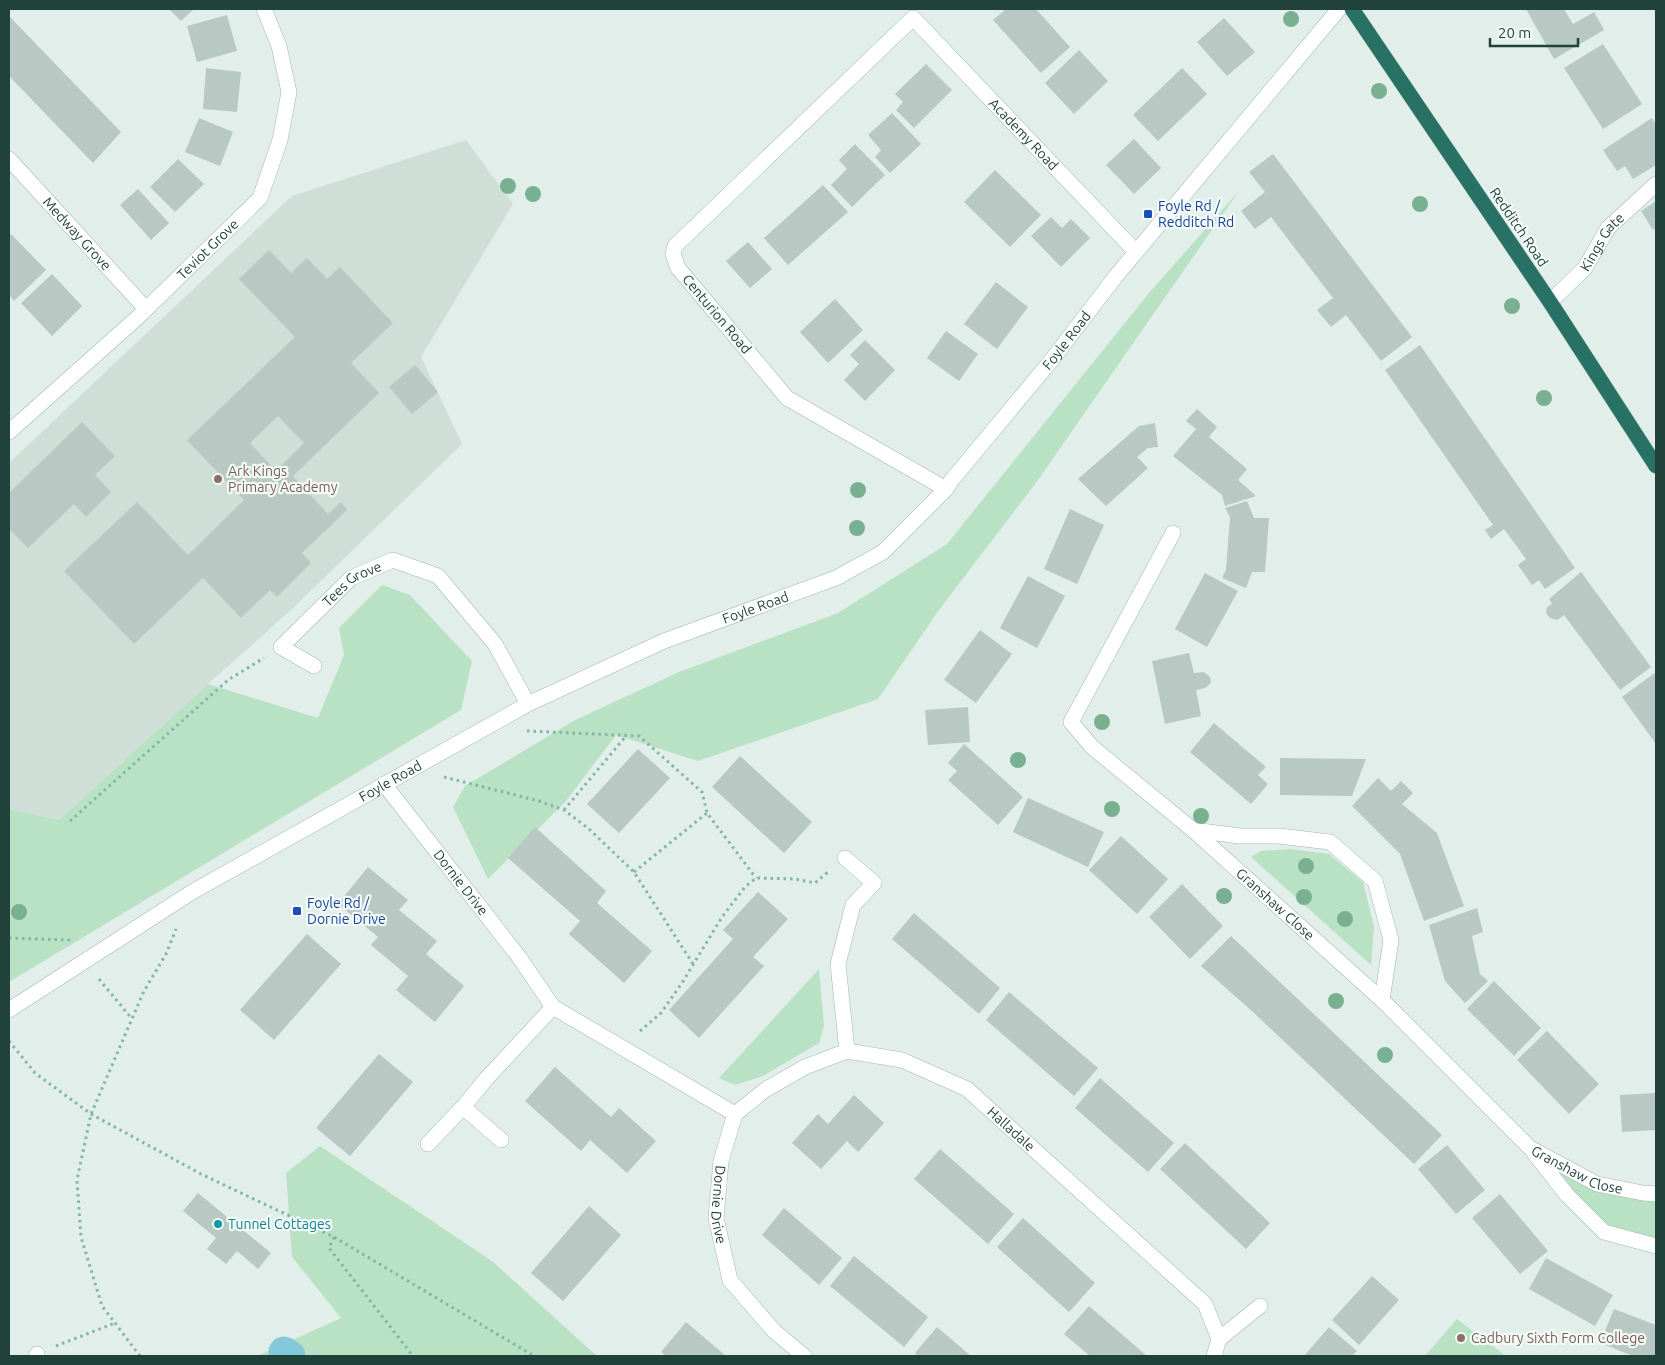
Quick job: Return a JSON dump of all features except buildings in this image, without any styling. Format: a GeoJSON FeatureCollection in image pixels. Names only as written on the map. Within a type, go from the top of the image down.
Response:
{"type":"FeatureCollection","features":[{"type":"Feature","properties":{"kind":"highway","name":"Redditch Road"},"geometry":{"type":"LineString","coordinates":[[1352,9],[1550,302],[1656,466]]}},
{"type":"Feature","properties":{"kind":"street","name":"Teviot Grove"},"geometry":{"type":"LineString","coordinates":[[9,432],[146,309],[260,198],[280,140],[290,92],[279,46],[264,9]]}},
{"type":"Feature","properties":{"kind":"street","name":"Foyle Road"},"geometry":{"type":"LineString","coordinates":[[9,1010],[192,892],[528,704],[664,640],[836,578],[884,552],[946,489],[957,473],[1050,362],[1116,276],[1339,9]]}},
{"type":"Feature","properties":{"kind":"street","name":"Academy Road"},"geometry":{"type":"LineString","coordinates":[[912,18],[1136,252]]}},
{"type":"Feature","properties":{"kind":"street","name":"Centurion Road"},"geometry":{"type":"LineString","coordinates":[[912,18],[674,246],[673,254],[678,268],[787,398],[946,489]]}},
{"type":"Feature","properties":{"kind":"street","name":"Medway Grove"},"geometry":{"type":"LineString","coordinates":[[9,159],[146,309]]}},
{"type":"Feature","properties":{"kind":"street","name":"Kings Gate"},"geometry":{"type":"LineString","coordinates":[[1550,302],[1585,268],[1608,228],[1656,184]]}},
{"type":"Feature","properties":{"kind":"street","name":"Granshaw Close"},"geometry":{"type":"LineString","coordinates":[[1173,532],[1071,722],[1092,747],[1193,830],[1382,1000],[1530,1148],[1597,1184],[1656,1194]]}},
{"type":"Feature","properties":{"kind":"street","name":"Tees Grove"},"geometry":{"type":"LineString","coordinates":[[281,647],[351,578],[393,560],[438,576],[496,644],[528,704]]}},
{"type":"Feature","properties":{"kind":"street"},"geometry":{"type":"LineString","coordinates":[[281,647],[314,666]]}},
{"type":"Feature","properties":{"kind":"street","name":"Dornie Drive"},"geometry":{"type":"LineString","coordinates":[[384,784],[519,958],[553,1007],[735,1114],[721,1161],[716,1218],[730,1280],[774,1331],[804,1356]]}},
{"type":"Feature","properties":{"kind":"street"},"geometry":{"type":"LineString","coordinates":[[1193,830],[1240,836],[1278,836],[1330,842],[1376,881],[1391,940],[1382,1000]]}},
{"type":"Feature","properties":{"kind":"street"},"geometry":{"type":"LineString","coordinates":[[735,1114],[765,1090],[805,1067],[847,1051],[838,964],[853,905],[874,883],[845,858]]}},
{"type":"Feature","properties":{"kind":"street"},"geometry":{"type":"LineString","coordinates":[[428,1144],[463,1108],[487,1078],[553,1007]]}},
{"type":"Feature","properties":{"kind":"street","name":"Halladale"},"geometry":{"type":"LineString","coordinates":[[847,1051],[902,1060],[967,1089],[1205,1304],[1218,1339]]}},
{"type":"Feature","properties":{"kind":"street"},"geometry":{"type":"LineString","coordinates":[[463,1108],[501,1140]]}},
{"type":"Feature","properties":{"kind":"street"},"geometry":{"type":"LineString","coordinates":[[1530,1148],[1567,1195],[1604,1232],[1656,1246]]}},
{"type":"Feature","properties":{"kind":"street"},"geometry":{"type":"LineString","coordinates":[[1214,1356],[1218,1339],[1260,1306]]}},
{"type":"Feature","properties":{"kind":"path"},"geometry":{"type":"LineString","coordinates":[[70,821],[228,680],[281,647]]}},
{"type":"Feature","properties":{"kind":"path"},"geometry":{"type":"LineString","coordinates":[[521,731],[640,736],[702,792],[707,812],[756,878]]}},
{"type":"Feature","properties":{"kind":"path"},"geometry":{"type":"LineString","coordinates":[[564,810],[627,735]]}},
{"type":"Feature","properties":{"kind":"path"},"geometry":{"type":"LineString","coordinates":[[412,769],[539,801],[564,810],[590,829],[634,872],[693,964]]}},
{"type":"Feature","properties":{"kind":"path"},"geometry":{"type":"LineString","coordinates":[[634,872],[707,812]]}},
{"type":"Feature","properties":{"kind":"path"},"geometry":{"type":"LineString","coordinates":[[621,1047],[661,1013],[722,916],[745,887],[756,878],[795,879],[815,883],[845,858]]}},
{"type":"Feature","properties":{"kind":"path"},"geometry":{"type":"LineString","coordinates":[[140,1356],[102,1306],[81,1237],[77,1180],[91,1114],[120,1043],[144,991],[166,954],[177,927]]}},
{"type":"Feature","properties":{"kind":"path"},"geometry":{"type":"LineString","coordinates":[[9,938],[69,940],[132,1019]]}},
{"type":"Feature","properties":{"kind":"path"},"geometry":{"type":"LineString","coordinates":[[9,1041],[35,1073],[91,1114],[201,1174],[334,1237],[534,1356]]}},
{"type":"Feature","properties":{"kind":"path"},"geometry":{"type":"LineString","coordinates":[[334,1237],[329,1248],[413,1356]]}},
{"type":"Feature","properties":{"kind":"path"},"geometry":{"type":"LineString","coordinates":[[36,1355],[115,1323]]}},
{"type":"Feature","properties":{"kind":"shaded area","name":"Ark Kings Primary Academy"},"geometry":{"type":"Polygon","coordinates":[[[466,140],[513,204],[421,357],[462,444],[291,610],[59,820],[9,809],[9,463],[292,196],[466,140]]]}},
{"type":"Feature","properties":{"kind":"green space"},"geometry":{"type":"Polygon","coordinates":[[[1239,191],[1038,480],[939,610],[878,699],[698,761],[616,735],[566,801],[488,879],[453,807],[465,786],[575,720],[679,672],[838,613],[947,544],[1149,293],[1239,191]]]}},
{"type":"Feature","properties":{"kind":"green space"},"geometry":{"type":"Polygon","coordinates":[[[382,585],[410,595],[472,661],[461,710],[9,982],[9,809],[59,820],[208,684],[318,718],[344,655],[339,628],[382,585]]]}},
{"type":"Feature","properties":{"kind":"green space"},"geometry":{"type":"Polygon","coordinates":[[[1290,849],[1329,854],[1363,882],[1374,927],[1371,965],[1251,857],[1261,851],[1290,849]]]}},
{"type":"Feature","properties":{"kind":"green space"},"geometry":{"type":"Polygon","coordinates":[[[819,969],[824,1026],[819,1043],[763,1076],[735,1085],[719,1078],[819,969]]]}},
{"type":"Feature","properties":{"kind":"green space"},"geometry":{"type":"Polygon","coordinates":[[[320,1146],[492,1261],[597,1356],[257,1356],[341,1318],[292,1257],[286,1173],[320,1146]]]}},
{"type":"Feature","properties":{"kind":"green space"},"geometry":{"type":"Polygon","coordinates":[[[1530,1148],[1597,1184],[1656,1194],[1656,1246],[1604,1232],[1530,1148]]]}},
{"type":"Feature","properties":{"kind":"green space","name":"Cadbury Sixth Form College"},"geometry":{"type":"Polygon","coordinates":[[[1457,1319],[1506,1356],[1425,1356],[1457,1319]]]}},
{"type":"Feature","properties":{"kind":"waterway"},"geometry":{"type":"LineString","coordinates":[[284,1352],[290,1356]]}},
{"type":"Feature","properties":{"kind":"place","name":"Foyle Rd / Redditch Rd"},"geometry":{"type":"Point","coordinates":[1148,214]}},
{"type":"Feature","properties":{"kind":"place","name":"Ark Kings Primary Academy"},"geometry":{"type":"Point","coordinates":[218,479]}},
{"type":"Feature","properties":{"kind":"place","name":"Foyle Rd / Dornie Drive"},"geometry":{"type":"Point","coordinates":[297,911]}},
{"type":"Feature","properties":{"kind":"place","name":"Tunnel Cottages"},"geometry":{"type":"Point","coordinates":[218,1224]}},
{"type":"Feature","properties":{"kind":"place","name":"Cadbury Sixth Form College"},"geometry":{"type":"Point","coordinates":[1461,1338]}}]}
